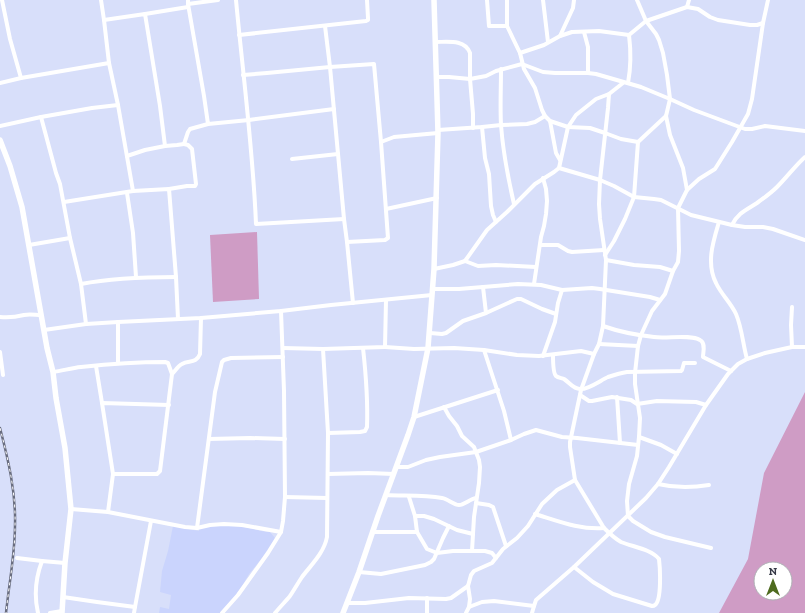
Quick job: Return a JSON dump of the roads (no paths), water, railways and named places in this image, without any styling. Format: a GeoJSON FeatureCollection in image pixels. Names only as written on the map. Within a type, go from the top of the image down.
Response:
{"type":"FeatureCollection","features":[{"type":"Feature","properties":{"kind":"street"},"geometry":{"type":"LineString","coordinates":[[2,0],[10,39],[21,78]]}},
{"type":"Feature","properties":{"kind":"street"},"geometry":{"type":"LineString","coordinates":[[101,0],[109,63],[133,191]]}},
{"type":"Feature","properties":{"kind":"street"},"geometry":{"type":"LineString","coordinates":[[104,20],[145,14],[188,3],[218,0]]}},
{"type":"Feature","properties":{"kind":"street"},"geometry":{"type":"LineString","coordinates":[[236,0],[249,120],[256,224],[344,219]]}},
{"type":"Feature","properties":{"kind":"street"},"geometry":{"type":"LineString","coordinates":[[239,35],[366,21],[368,20],[367,0]]}},
{"type":"Feature","properties":{"kind":"street"},"geometry":{"type":"LineString","coordinates":[[343,613],[414,417],[428,348],[434,269],[437,198],[438,132],[434,0]]}},
{"type":"Feature","properties":{"kind":"street"},"geometry":{"type":"LineString","coordinates":[[487,0],[489,26],[507,26]]}},
{"type":"Feature","properties":{"kind":"street"},"geometry":{"type":"LineString","coordinates":[[507,0],[507,26],[520,53],[522,64],[535,88],[545,116],[550,121],[568,127],[590,128],[638,142]]}},
{"type":"Feature","properties":{"kind":"street"},"geometry":{"type":"LineString","coordinates":[[543,0],[548,42]]}},
{"type":"Feature","properties":{"kind":"street"},"geometry":{"type":"LineString","coordinates":[[560,36],[573,8],[574,0]]}},
{"type":"Feature","properties":{"kind":"street"},"geometry":{"type":"LineString","coordinates":[[637,0],[646,21],[659,40],[663,53],[670,99],[666,116],[670,135],[683,168],[687,190]]}},
{"type":"Feature","properties":{"kind":"street"},"geometry":{"type":"LineString","coordinates":[[687,7],[689,0]]}},
{"type":"Feature","properties":{"kind":"street"},"geometry":{"type":"LineString","coordinates":[[711,548],[665,537],[652,532],[640,526],[628,516],[627,501],[629,484],[637,456],[640,437],[640,418],[637,404],[635,373],[640,335],[652,311],[665,294],[673,271],[678,262],[678,208],[687,190],[699,179],[715,170],[748,114],[752,99],[763,23],[768,0]]}},
{"type":"Feature","properties":{"kind":"street"},"geometry":{"type":"LineString","coordinates":[[188,3],[208,124]]}},
{"type":"Feature","properties":{"kind":"street"},"geometry":{"type":"LineString","coordinates":[[520,53],[544,45],[560,36],[572,32],[599,31],[629,35],[646,21],[687,7],[698,9],[710,17],[718,20],[750,25],[763,23]]}},
{"type":"Feature","properties":{"kind":"street"},"geometry":{"type":"LineString","coordinates":[[145,14],[165,146]]}},
{"type":"Feature","properties":{"kind":"street"},"geometry":{"type":"LineString","coordinates":[[325,26],[353,303]]}},
{"type":"Feature","properties":{"kind":"street"},"geometry":{"type":"LineString","coordinates":[[584,32],[588,47],[588,73]]}},
{"type":"Feature","properties":{"kind":"street"},"geometry":{"type":"LineString","coordinates":[[434,269],[465,261],[487,230],[535,184],[559,168],[568,127],[576,115],[596,99],[609,94],[626,83],[631,59],[629,35]]}},
{"type":"Feature","properties":{"kind":"street"},"geometry":{"type":"LineString","coordinates":[[436,42],[457,42],[465,46],[470,52],[473,128]]}},
{"type":"Feature","properties":{"kind":"street"},"geometry":{"type":"LineString","coordinates":[[0,83],[109,63]]}},
{"type":"Feature","properties":{"kind":"street"},"geometry":{"type":"LineString","coordinates":[[243,75],[374,64],[389,236],[388,239],[348,242]]}},
{"type":"Feature","properties":{"kind":"street"},"geometry":{"type":"LineString","coordinates":[[437,77],[470,79],[486,76],[501,69],[522,64],[543,72],[555,74],[588,73],[608,77],[641,87],[694,110],[740,127],[752,129],[770,126],[805,131]]}},
{"type":"Feature","properties":{"kind":"street"},"geometry":{"type":"LineString","coordinates":[[501,69],[501,124],[507,169],[514,204]]}},
{"type":"Feature","properties":{"kind":"street"},"geometry":{"type":"LineString","coordinates":[[574,567],[613,594],[643,604],[654,606],[657,604],[660,585],[658,557],[619,541],[609,534],[604,528],[575,480],[570,447],[581,390],[599,344],[603,326],[606,260],[599,204],[609,94]]}},
{"type":"Feature","properties":{"kind":"street"},"geometry":{"type":"LineString","coordinates":[[0,126],[41,117],[118,105]]}},
{"type":"Feature","properties":{"kind":"street"},"geometry":{"type":"LineString","coordinates":[[184,144],[190,129],[208,124],[334,109]]}},
{"type":"Feature","properties":{"kind":"street"},"geometry":{"type":"LineString","coordinates":[[382,142],[394,137],[501,124],[527,124],[535,122],[545,116]]}},
{"type":"Feature","properties":{"kind":"street"},"geometry":{"type":"LineString","coordinates":[[540,245],[558,245],[572,252],[604,252],[614,241],[634,197],[638,142],[666,116]]}},
{"type":"Feature","properties":{"kind":"street"},"geometry":{"type":"LineString","coordinates":[[41,117],[64,202],[70,238],[81,284],[86,324]]}},
{"type":"Feature","properties":{"kind":"street"},"geometry":{"type":"LineString","coordinates":[[550,121],[556,153],[560,160]]}},
{"type":"Feature","properties":{"kind":"street"},"geometry":{"type":"LineString","coordinates":[[482,127],[485,158],[489,174],[491,206],[496,222]]}},
{"type":"Feature","properties":{"kind":"street"},"geometry":{"type":"LineString","coordinates":[[0,140],[10,166],[22,207],[47,348],[53,372],[65,448],[71,509],[65,562],[62,612],[50,613]]}},
{"type":"Feature","properties":{"kind":"street"},"geometry":{"type":"LineString","coordinates":[[64,202],[133,191],[169,189],[196,185],[192,149],[188,145],[165,146],[145,150],[127,156]]}},
{"type":"Feature","properties":{"kind":"street"},"geometry":{"type":"LineString","coordinates":[[292,159],[338,154]]}},
{"type":"Feature","properties":{"kind":"street"},"geometry":{"type":"LineString","coordinates":[[732,225],[738,215],[778,186],[796,164],[805,157]]}},
{"type":"Feature","properties":{"kind":"street"},"geometry":{"type":"LineString","coordinates":[[559,168],[600,180],[634,197],[661,200],[691,215],[732,225],[763,227],[805,240]]}},
{"type":"Feature","properties":{"kind":"street"},"geometry":{"type":"LineString","coordinates":[[534,284],[547,201],[543,178]]}},
{"type":"Feature","properties":{"kind":"street"},"geometry":{"type":"LineString","coordinates":[[169,189],[178,319]]}},
{"type":"Feature","properties":{"kind":"street"},"geometry":{"type":"LineString","coordinates":[[127,193],[133,233],[136,277]]}},
{"type":"Feature","properties":{"kind":"street"},"geometry":{"type":"LineString","coordinates":[[386,209],[437,198]]}},
{"type":"Feature","properties":{"kind":"street"},"geometry":{"type":"LineString","coordinates":[[719,222],[711,250],[710,259],[712,273],[716,282],[736,313],[747,359]]}},
{"type":"Feature","properties":{"kind":"street"},"geometry":{"type":"LineString","coordinates":[[29,245],[70,238]]}},
{"type":"Feature","properties":{"kind":"street"},"geometry":{"type":"LineString","coordinates":[[606,260],[673,271]]}},
{"type":"Feature","properties":{"kind":"street"},"geometry":{"type":"LineString","coordinates":[[465,261],[478,266],[496,265],[536,267]]}},
{"type":"Feature","properties":{"kind":"street"},"geometry":{"type":"LineString","coordinates":[[81,284],[136,277],[176,277]]}},
{"type":"Feature","properties":{"kind":"street"},"geometry":{"type":"LineString","coordinates":[[44,330],[86,324],[282,312],[311,307],[386,300],[432,292],[518,284],[534,284],[562,290],[592,288],[604,289],[660,300]]}},
{"type":"Feature","properties":{"kind":"street"},"geometry":{"type":"LineString","coordinates":[[483,287],[486,313]]}},
{"type":"Feature","properties":{"kind":"street"},"geometry":{"type":"LineString","coordinates":[[543,356],[551,336],[562,290]]}},
{"type":"Feature","properties":{"kind":"street"},"geometry":{"type":"LineString","coordinates":[[430,333],[446,333],[463,321],[486,313],[517,299],[521,299],[556,314]]}},
{"type":"Feature","properties":{"kind":"street"},"geometry":{"type":"LineString","coordinates":[[385,347],[386,300]]}},
{"type":"Feature","properties":{"kind":"street"},"geometry":{"type":"LineString","coordinates":[[792,307],[792,347]]}},
{"type":"Feature","properties":{"kind":"street"},"geometry":{"type":"LineString","coordinates":[[222,613],[238,595],[281,532],[285,497],[282,312]]}},
{"type":"Feature","properties":{"kind":"street"},"geometry":{"type":"LineString","coordinates":[[0,317],[8,318],[25,315],[41,315]]}},
{"type":"Feature","properties":{"kind":"street"},"geometry":{"type":"LineString","coordinates":[[172,374],[181,364],[198,358],[200,354],[201,318]]}},
{"type":"Feature","properties":{"kind":"street"},"geometry":{"type":"LineString","coordinates":[[118,322],[118,363]]}},
{"type":"Feature","properties":{"kind":"street"},"geometry":{"type":"LineString","coordinates":[[603,326],[625,333],[662,338],[690,337],[700,340],[704,344],[703,357],[730,371]]}},
{"type":"Feature","properties":{"kind":"street"},"geometry":{"type":"LineString","coordinates":[[599,344],[638,346]]}},
{"type":"Feature","properties":{"kind":"street"},"geometry":{"type":"LineString","coordinates":[[532,613],[536,600],[574,567],[628,516],[658,484],[706,405],[730,371],[747,359],[765,353],[792,347],[805,347]]}},
{"type":"Feature","properties":{"kind":"street"},"geometry":{"type":"LineString","coordinates":[[283,348],[454,348],[484,350],[516,355],[543,356],[581,351],[594,354]]}},
{"type":"Feature","properties":{"kind":"street"},"geometry":{"type":"LineString","coordinates":[[328,433],[360,432],[365,431],[367,427],[368,397],[363,348]]}},
{"type":"Feature","properties":{"kind":"street"},"geometry":{"type":"LineString","coordinates":[[275,613],[290,596],[316,559],[326,542],[327,537],[328,433],[323,349]]}},
{"type":"Feature","properties":{"kind":"street"},"geometry":{"type":"LineString","coordinates":[[484,350],[498,390],[511,440]]}},
{"type":"Feature","properties":{"kind":"street"},"geometry":{"type":"LineString","coordinates":[[0,352],[3,375]]}},
{"type":"Feature","properties":{"kind":"street"},"geometry":{"type":"LineString","coordinates":[[553,355],[556,377],[564,379],[574,387],[581,390],[610,376],[626,372],[681,371],[684,363],[695,363]]}},
{"type":"Feature","properties":{"kind":"street"},"geometry":{"type":"LineString","coordinates":[[197,528],[216,392],[222,362],[231,358],[283,357]]}},
{"type":"Feature","properties":{"kind":"street"},"geometry":{"type":"LineString","coordinates":[[53,372],[79,367],[118,363],[168,363],[172,374],[160,471],[158,474],[113,474]]}},
{"type":"Feature","properties":{"kind":"street"},"geometry":{"type":"LineString","coordinates":[[96,366],[113,474],[108,512]]}},
{"type":"Feature","properties":{"kind":"street"},"geometry":{"type":"LineString","coordinates":[[414,417],[498,390]]}},
{"type":"Feature","properties":{"kind":"street"},"geometry":{"type":"LineString","coordinates":[[580,395],[589,401],[617,397],[631,400],[637,404],[657,401],[683,401],[696,402],[706,405]]}},
{"type":"Feature","properties":{"kind":"street"},"geometry":{"type":"LineString","coordinates":[[617,397],[620,443]]}},
{"type":"Feature","properties":{"kind":"street"},"geometry":{"type":"LineString","coordinates":[[102,403],[168,405]]}},
{"type":"Feature","properties":{"kind":"street"},"geometry":{"type":"LineString","coordinates":[[444,407],[448,416],[457,426],[462,436],[474,447],[480,467],[474,517],[472,551]]}},
{"type":"Feature","properties":{"kind":"street"},"geometry":{"type":"LineString","coordinates":[[396,467],[408,467],[426,460],[476,452],[536,430],[562,437],[638,445]]}},
{"type":"Feature","properties":{"kind":"street"},"geometry":{"type":"LineString","coordinates":[[640,437],[661,445],[677,454]]}},
{"type":"Feature","properties":{"kind":"street"},"geometry":{"type":"LineString","coordinates":[[209,439],[284,439]]}},
{"type":"Feature","properties":{"kind":"street"},"geometry":{"type":"LineString","coordinates":[[328,474],[394,474]]}},
{"type":"Feature","properties":{"kind":"street"},"geometry":{"type":"LineString","coordinates":[[466,613],[470,599],[468,586],[471,575],[474,571],[492,563],[506,546],[517,538],[528,526],[542,504],[557,490],[575,480]]}},
{"type":"Feature","properties":{"kind":"street"},"geometry":{"type":"LineString","coordinates":[[658,484],[680,488],[709,485]]}},
{"type":"Feature","properties":{"kind":"street"},"geometry":{"type":"LineString","coordinates":[[386,495],[444,498],[459,505],[476,498]]}},
{"type":"Feature","properties":{"kind":"street"},"geometry":{"type":"LineString","coordinates":[[285,497],[327,498]]}},
{"type":"Feature","properties":{"kind":"street"},"geometry":{"type":"LineString","coordinates":[[409,497],[415,516],[417,532],[427,549],[437,553],[453,551],[485,551],[492,553],[496,558]]}},
{"type":"Feature","properties":{"kind":"street"},"geometry":{"type":"LineString","coordinates":[[476,503],[493,507],[506,546]]}},
{"type":"Feature","properties":{"kind":"street"},"geometry":{"type":"LineString","coordinates":[[71,509],[108,512],[151,521],[197,528],[210,525],[230,524],[281,532]]}},
{"type":"Feature","properties":{"kind":"street"},"geometry":{"type":"LineString","coordinates":[[535,514],[567,524],[592,528],[604,528]]}},
{"type":"Feature","properties":{"kind":"street"},"geometry":{"type":"LineString","coordinates":[[415,516],[424,516],[434,519],[457,530],[473,534]]}},
{"type":"Feature","properties":{"kind":"street"},"geometry":{"type":"LineString","coordinates":[[134,613],[151,521]]}},
{"type":"Feature","properties":{"kind":"street"},"geometry":{"type":"LineString","coordinates":[[359,572],[381,574],[425,565],[431,562],[434,559],[449,526]]}},
{"type":"Feature","properties":{"kind":"street"},"geometry":{"type":"LineString","coordinates":[[372,532],[417,532]]}},
{"type":"Feature","properties":{"kind":"street"},"geometry":{"type":"LineString","coordinates":[[17,558],[65,562]]}},
{"type":"Feature","properties":{"kind":"street"},"geometry":{"type":"LineString","coordinates":[[38,613],[36,606],[36,590],[39,568],[42,561]]}},
{"type":"Feature","properties":{"kind":"street"},"geometry":{"type":"LineString","coordinates":[[347,603],[400,598],[427,598],[440,600],[451,598],[468,586]]}},
{"type":"Feature","properties":{"kind":"street"},"geometry":{"type":"LineString","coordinates":[[63,597],[135,608]]}},
{"type":"Feature","properties":{"kind":"street"},"geometry":{"type":"LineString","coordinates":[[426,613],[427,598]]}},
{"type":"Feature","properties":{"kind":"street"},"geometry":{"type":"LineString","coordinates":[[468,607],[494,600],[534,606]]}},
{"type":"Feature","properties":{"kind":"railway"},"geometry":{"type":"LineString","coordinates":[[0,428],[11,476],[15,513],[15,536],[6,613]]}}]}
